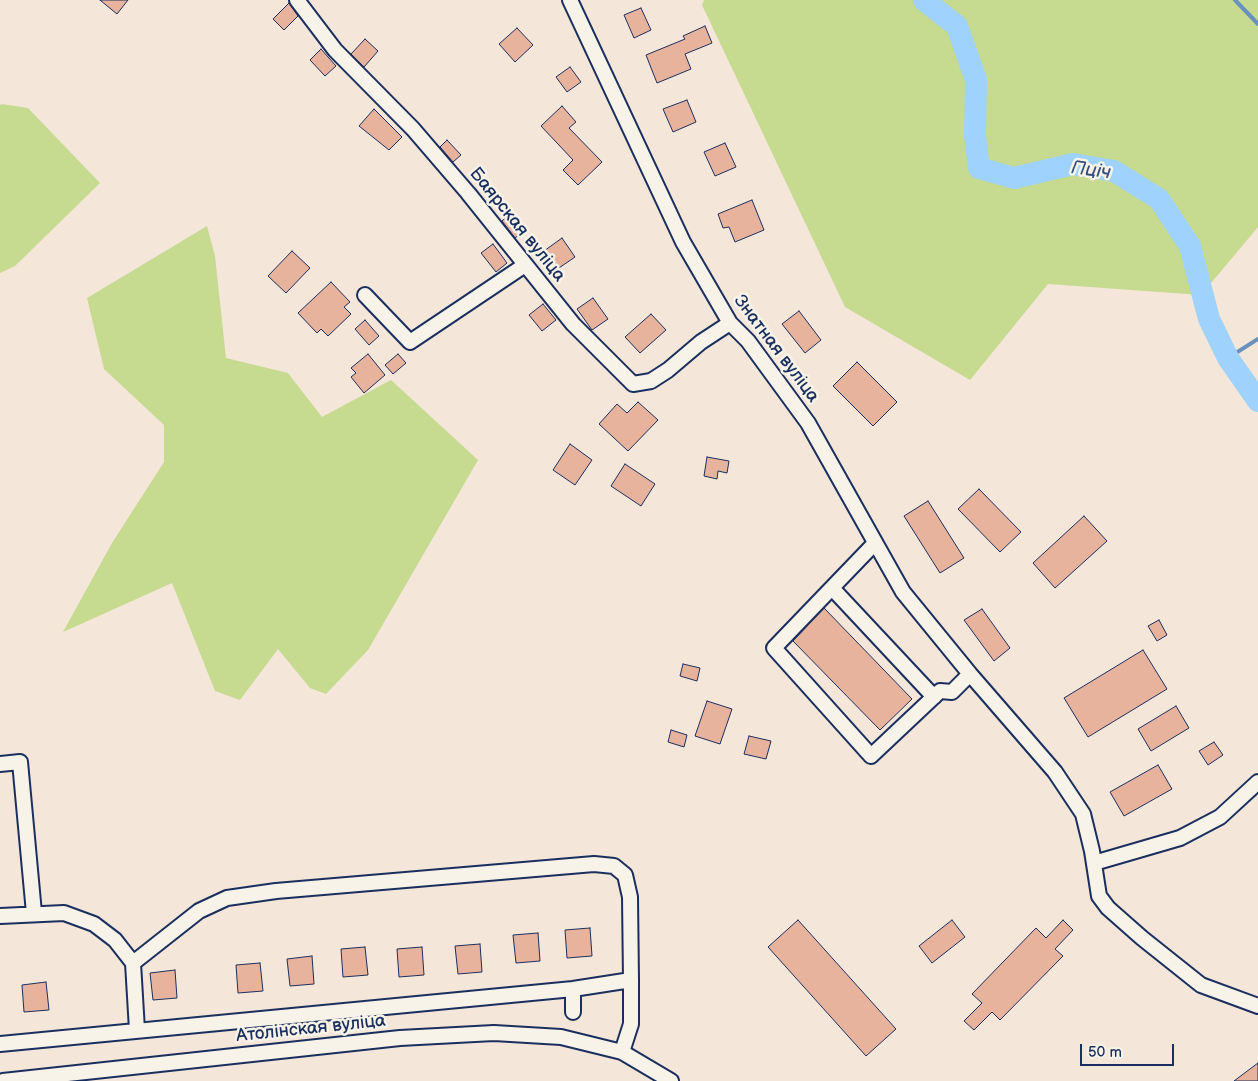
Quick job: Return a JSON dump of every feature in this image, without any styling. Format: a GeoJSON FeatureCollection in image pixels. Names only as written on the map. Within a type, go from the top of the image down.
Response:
{"type":"FeatureCollection","features":[{"type":"Feature","properties":{"kind":"street","name":"Баярская вуліца"},"geometry":{"type":"LineString","coordinates":[[298,0],[335,50],[413,129],[573,324],[633,384],[651,381],[668,370],[701,342],[730,323]]}},
{"type":"Feature","properties":{"kind":"street","name":"Знатная вуліца"},"geometry":{"type":"LineString","coordinates":[[570,0],[683,242],[730,323],[748,341],[808,423],[903,592],[970,674],[1055,772],[1083,814],[1099,896],[1108,908],[1142,938],[1201,984],[1258,1006]]}},
{"type":"Feature","properties":{"kind":"street"},"geometry":{"type":"LineString","coordinates":[[365,295],[410,342],[525,265]]}},
{"type":"Feature","properties":{"kind":"street"},"geometry":{"type":"LineString","coordinates":[[876,543],[774,648],[871,756],[940,691],[952,692],[970,674]]}},
{"type":"Feature","properties":{"kind":"street"},"geometry":{"type":"LineString","coordinates":[[832,588],[934,697]]}},
{"type":"Feature","properties":{"kind":"street"},"geometry":{"type":"LineString","coordinates":[[0,764],[20,762],[34,914]]}},
{"type":"Feature","properties":{"kind":"street"},"geometry":{"type":"LineString","coordinates":[[1094,863],[1180,838],[1220,817],[1258,782]]}},
{"type":"Feature","properties":{"kind":"street"},"geometry":{"type":"LineString","coordinates":[[133,963],[199,911],[227,898],[276,891],[594,864],[614,866],[625,875],[630,897],[631,1024],[622,1052]]}},
{"type":"Feature","properties":{"kind":"street"},"geometry":{"type":"LineString","coordinates":[[0,916],[64,913],[94,924],[115,940],[133,963],[137,1030]]}},
{"type":"Feature","properties":{"kind":"street","name":"Атолінская вуліца"},"geometry":{"type":"LineString","coordinates":[[0,1044],[573,989],[631,980]]}},
{"type":"Feature","properties":{"kind":"street"},"geometry":{"type":"LineString","coordinates":[[573,989],[573,1012]]}},
{"type":"Feature","properties":{"kind":"street","name":"Атолінская вуліца"},"geometry":{"type":"LineString","coordinates":[[3,1081],[400,1038],[494,1033],[561,1037],[622,1052],[672,1081]]}},
{"type":"Feature","properties":{"kind":"green space"},"geometry":{"type":"Polygon","coordinates":[[[704,0],[1258,0],[1258,227],[1201,295],[1048,284],[970,380],[845,307],[702,5],[704,0]]]}},
{"type":"Feature","properties":{"kind":"green space"},"geometry":{"type":"Polygon","coordinates":[[[0,105],[28,108],[100,183],[15,266],[0,273],[0,105]]]}},
{"type":"Feature","properties":{"kind":"green space"},"geometry":{"type":"Polygon","coordinates":[[[207,226],[215,256],[226,358],[288,373],[322,417],[391,380],[478,460],[368,650],[326,694],[310,688],[278,649],[240,700],[215,691],[172,583],[63,632],[112,543],[164,462],[164,425],[104,369],[87,298],[207,226]]]}},
{"type":"Feature","properties":{"kind":"building"},"geometry":{"type":"Polygon","coordinates":[[[100,0],[128,0],[117,14],[100,0]]]}},
{"type":"Feature","properties":{"kind":"building"},"geometry":{"type":"Polygon","coordinates":[[[289,3],[298,16],[284,30],[273,19],[289,3]]]}},
{"type":"Feature","properties":{"kind":"building"},"geometry":{"type":"Polygon","coordinates":[[[641,8],[651,30],[634,38],[624,15],[641,8]]]}},
{"type":"Feature","properties":{"kind":"building"},"geometry":{"type":"Polygon","coordinates":[[[705,26],[712,43],[685,54],[691,69],[657,83],[646,55],[685,39],[683,36],[705,26]]]}},
{"type":"Feature","properties":{"kind":"building"},"geometry":{"type":"Polygon","coordinates":[[[517,28],[533,45],[515,62],[499,44],[517,28]]]}},
{"type":"Feature","properties":{"kind":"building"},"geometry":{"type":"Polygon","coordinates":[[[365,39],[378,51],[364,67],[351,54],[365,39]]]}},
{"type":"Feature","properties":{"kind":"building"},"geometry":{"type":"Polygon","coordinates":[[[321,49],[336,66],[325,76],[310,60],[321,49]]]}},
{"type":"Feature","properties":{"kind":"building"},"geometry":{"type":"Polygon","coordinates":[[[570,67],[581,82],[567,92],[556,77],[570,67]]]}},
{"type":"Feature","properties":{"kind":"building"},"geometry":{"type":"Polygon","coordinates":[[[687,100],[696,122],[673,132],[663,109],[687,100]]]}},
{"type":"Feature","properties":{"kind":"building"},"geometry":{"type":"Polygon","coordinates":[[[562,106],[576,122],[569,128],[602,162],[578,185],[563,170],[573,160],[541,126],[562,106]]]}},
{"type":"Feature","properties":{"kind":"building"},"geometry":{"type":"Polygon","coordinates":[[[374,109],[402,137],[389,150],[359,126],[374,109]]]}},
{"type":"Feature","properties":{"kind":"building"},"geometry":{"type":"Polygon","coordinates":[[[447,140],[461,155],[453,162],[440,147],[447,140]]]}},
{"type":"Feature","properties":{"kind":"building"},"geometry":{"type":"Polygon","coordinates":[[[725,143],[736,167],[715,176],[704,152],[725,143]]]}},
{"type":"Feature","properties":{"kind":"building"},"geometry":{"type":"Polygon","coordinates":[[[752,200],[764,230],[735,242],[729,227],[723,228],[718,214],[752,200]]]}},
{"type":"Feature","properties":{"kind":"building"},"geometry":{"type":"Polygon","coordinates":[[[512,212],[526,229],[515,238],[502,221],[512,212]]]}},
{"type":"Feature","properties":{"kind":"building"},"geometry":{"type":"Polygon","coordinates":[[[562,238],[575,257],[556,270],[544,251],[562,238]]]}},
{"type":"Feature","properties":{"kind":"building"},"geometry":{"type":"Polygon","coordinates":[[[493,244],[507,263],[496,272],[481,253],[493,244]]]}},
{"type":"Feature","properties":{"kind":"building"},"geometry":{"type":"Polygon","coordinates":[[[292,251],[310,268],[286,293],[268,276],[292,251]]]}},
{"type":"Feature","properties":{"kind":"building"},"geometry":{"type":"Polygon","coordinates":[[[331,282],[350,302],[344,307],[351,314],[328,336],[321,329],[317,333],[298,313],[331,282]]]}},
{"type":"Feature","properties":{"kind":"building"},"geometry":{"type":"Polygon","coordinates":[[[593,298],[608,319],[592,330],[577,309],[593,298]]]}},
{"type":"Feature","properties":{"kind":"building"},"geometry":{"type":"Polygon","coordinates":[[[543,304],[556,320],[542,331],[529,315],[543,304]]]}},
{"type":"Feature","properties":{"kind":"building"},"geometry":{"type":"Polygon","coordinates":[[[799,311],[821,340],[805,353],[782,324],[799,311]]]}},
{"type":"Feature","properties":{"kind":"building"},"geometry":{"type":"Polygon","coordinates":[[[651,314],[666,330],[640,353],[625,337],[651,314]]]}},
{"type":"Feature","properties":{"kind":"building"},"geometry":{"type":"Polygon","coordinates":[[[365,320],[379,336],[369,345],[355,329],[365,320]]]}},
{"type":"Feature","properties":{"kind":"building"},"geometry":{"type":"Polygon","coordinates":[[[368,354],[385,375],[364,393],[351,377],[356,373],[351,368],[368,354]]]}},
{"type":"Feature","properties":{"kind":"building"},"geometry":{"type":"Polygon","coordinates":[[[398,354],[406,363],[393,374],[385,365],[398,354]]]}},
{"type":"Feature","properties":{"kind":"building"},"geometry":{"type":"Polygon","coordinates":[[[857,362],[897,402],[873,426],[833,386],[857,362]]]}},
{"type":"Feature","properties":{"kind":"building"},"geometry":{"type":"Polygon","coordinates":[[[638,402],[658,420],[628,451],[599,424],[617,404],[627,413],[638,402]]]}},
{"type":"Feature","properties":{"kind":"building"},"geometry":{"type":"Polygon","coordinates":[[[570,444],[592,460],[575,485],[553,470],[570,444]]]}},
{"type":"Feature","properties":{"kind":"building"},"geometry":{"type":"Polygon","coordinates":[[[707,457],[729,461],[727,473],[718,471],[717,479],[704,476],[707,457]]]}},
{"type":"Feature","properties":{"kind":"building"},"geometry":{"type":"Polygon","coordinates":[[[625,464],[655,484],[641,506],[611,486],[625,464]]]}},
{"type":"Feature","properties":{"kind":"building"},"geometry":{"type":"Polygon","coordinates":[[[979,489],[1021,532],[1000,552],[958,509],[979,489]]]}},
{"type":"Feature","properties":{"kind":"building"},"geometry":{"type":"Polygon","coordinates":[[[928,501],[964,558],[940,573],[904,516],[928,501]]]}},
{"type":"Feature","properties":{"kind":"building"},"geometry":{"type":"Polygon","coordinates":[[[1084,516],[1107,541],[1055,588],[1033,563],[1084,516]]]}},
{"type":"Feature","properties":{"kind":"building"},"geometry":{"type":"Polygon","coordinates":[[[824,608],[912,699],[880,730],[793,641],[824,608]]]}},
{"type":"Feature","properties":{"kind":"building"},"geometry":{"type":"Polygon","coordinates":[[[982,609],[1010,648],[994,661],[964,620],[982,609]]]}},
{"type":"Feature","properties":{"kind":"building"},"geometry":{"type":"Polygon","coordinates":[[[1159,620],[1167,635],[1157,641],[1148,626],[1159,620]]]}},
{"type":"Feature","properties":{"kind":"building"},"geometry":{"type":"Polygon","coordinates":[[[1143,650],[1167,689],[1088,737],[1064,698],[1143,650]]]}},
{"type":"Feature","properties":{"kind":"building"},"geometry":{"type":"Polygon","coordinates":[[[683,664],[700,668],[697,681],[680,676],[683,664]]]}},
{"type":"Feature","properties":{"kind":"building"},"geometry":{"type":"Polygon","coordinates":[[[707,701],[732,709],[720,744],[695,736],[707,701]]]}},
{"type":"Feature","properties":{"kind":"building"},"geometry":{"type":"Polygon","coordinates":[[[1176,706],[1189,728],[1151,751],[1138,729],[1176,706]]]}},
{"type":"Feature","properties":{"kind":"building"},"geometry":{"type":"Polygon","coordinates":[[[671,730],[687,735],[684,747],[668,742],[671,730]]]}},
{"type":"Feature","properties":{"kind":"building"},"geometry":{"type":"Polygon","coordinates":[[[749,736],[771,741],[766,759],[744,754],[749,736]]]}},
{"type":"Feature","properties":{"kind":"building"},"geometry":{"type":"Polygon","coordinates":[[[1214,742],[1223,755],[1208,765],[1199,751],[1214,742]]]}},
{"type":"Feature","properties":{"kind":"building"},"geometry":{"type":"Polygon","coordinates":[[[1158,765],[1172,789],[1124,816],[1110,792],[1158,765]]]}},
{"type":"Feature","properties":{"kind":"building"},"geometry":{"type":"Polygon","coordinates":[[[798,920],[896,1029],[866,1056],[768,947],[798,920]]]}},
{"type":"Feature","properties":{"kind":"building"},"geometry":{"type":"Polygon","coordinates":[[[952,920],[965,937],[932,963],[919,946],[952,920]]]}},
{"type":"Feature","properties":{"kind":"building"},"geometry":{"type":"Polygon","coordinates":[[[1063,920],[1073,930],[1055,949],[1063,956],[1000,1020],[992,1012],[974,1030],[964,1021],[982,1003],[972,994],[1036,928],[1046,938],[1063,920]]]}},
{"type":"Feature","properties":{"kind":"building"},"geometry":{"type":"Polygon","coordinates":[[[590,928],[592,956],[567,958],[565,930],[590,928]]]}},
{"type":"Feature","properties":{"kind":"building"},"geometry":{"type":"Polygon","coordinates":[[[538,933],[540,961],[516,963],[513,935],[538,933]]]}},
{"type":"Feature","properties":{"kind":"building"},"geometry":{"type":"Polygon","coordinates":[[[480,944],[482,972],[458,974],[455,946],[480,944]]]}},
{"type":"Feature","properties":{"kind":"building"},"geometry":{"type":"Polygon","coordinates":[[[365,947],[368,975],[343,977],[341,949],[365,947]]]}},
{"type":"Feature","properties":{"kind":"building"},"geometry":{"type":"Polygon","coordinates":[[[422,947],[424,975],[399,977],[397,949],[422,947]]]}},
{"type":"Feature","properties":{"kind":"building"},"geometry":{"type":"Polygon","coordinates":[[[312,956],[314,984],[290,986],[287,959],[312,956]]]}},
{"type":"Feature","properties":{"kind":"building"},"geometry":{"type":"Polygon","coordinates":[[[260,963],[263,991],[238,993],[236,965],[260,963]]]}},
{"type":"Feature","properties":{"kind":"building"},"geometry":{"type":"Polygon","coordinates":[[[175,970],[177,998],[153,1000],[150,973],[175,970]]]}},
{"type":"Feature","properties":{"kind":"building"},"geometry":{"type":"Polygon","coordinates":[[[46,982],[49,1010],[24,1012],[22,985],[46,982]]]}},
{"type":"Feature","properties":{"kind":"building"},"geometry":{"type":"Polygon","coordinates":[[[1258,1063],[1258,1081],[1234,1081],[1258,1063]]]}},
{"type":"Feature","properties":{"kind":"waterway","name":"Пціч"},"geometry":{"type":"LineString","coordinates":[[924,0],[957,26],[976,80],[975,136],[979,168],[1014,178],[1073,164],[1114,171],[1159,199],[1190,246],[1209,319],[1228,358],[1258,401]]}},
{"type":"Feature","properties":{"kind":"waterway"},"geometry":{"type":"LineString","coordinates":[[1235,0],[1258,24]]}},
{"type":"Feature","properties":{"kind":"waterway"},"geometry":{"type":"LineString","coordinates":[[1228,358],[1258,339]]}}]}
